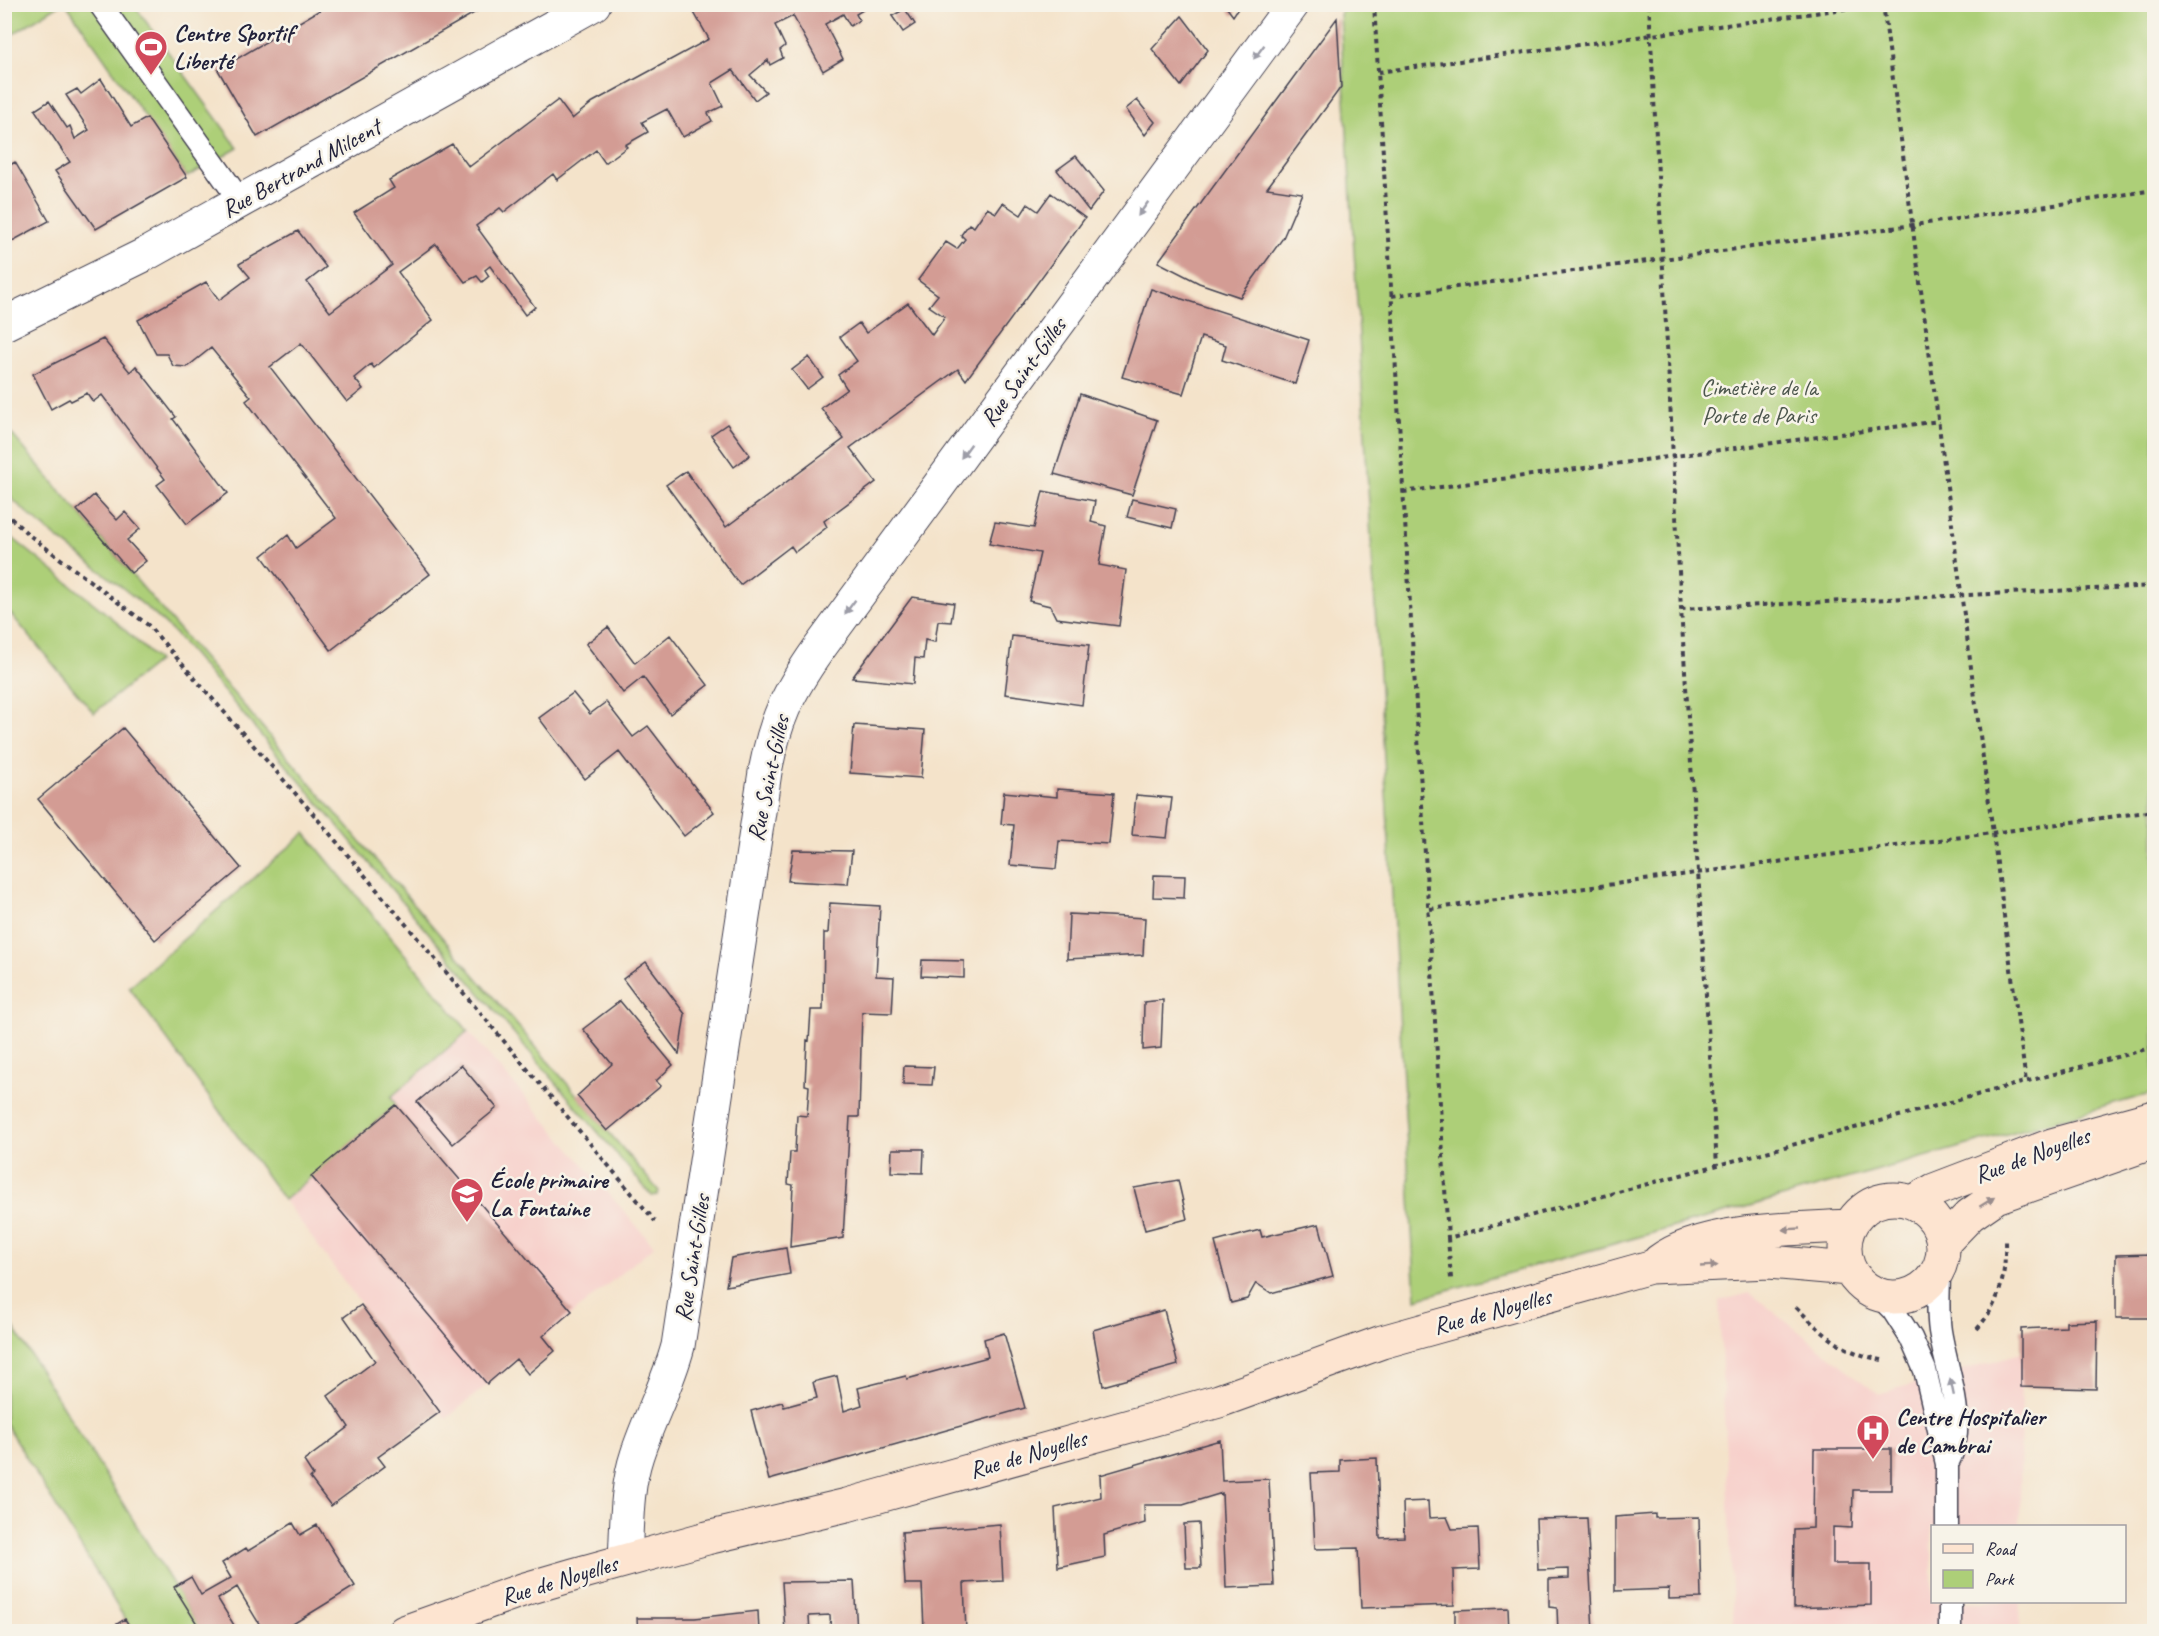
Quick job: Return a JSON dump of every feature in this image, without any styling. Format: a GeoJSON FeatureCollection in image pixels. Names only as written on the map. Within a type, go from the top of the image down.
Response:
{"type":"FeatureCollection","features":[{"type":"Feature","properties":{"kind":"street","name":"Rue Bertrand Milcent"},"geometry":{"type":"LineString","coordinates":[[4,324],[136,259],[594,4]]}},
{"type":"Feature","properties":{"kind":"street","name":"Rue Saint-Gilles"},"geometry":{"type":"LineString","coordinates":[[625,1560],[630,1485],[637,1455],[670,1374],[678,1346],[765,772],[772,734],[780,710],[818,650],[1293,4]]}},
{"type":"Feature","properties":{"kind":"street","name":"Rue de Noyelles"},"geometry":{"type":"LineString","coordinates":[[1913,1202],[1934,1190],[2052,1145],[2154,1117]]}},
{"type":"Feature","properties":{"kind":"street","name":"Rue de Noyelles"},"geometry":{"type":"LineString","coordinates":[[1941,1256],[1970,1215],[1996,1197],[2154,1142]]}},
{"type":"Feature","properties":{"kind":"street"},"geometry":{"type":"LineString","coordinates":[[1884,1200],[1913,1202],[1924,1208],[1934,1218],[1941,1256],[1931,1282],[1920,1291],[1893,1298],[1879,1296],[1867,1290],[1849,1269],[1845,1248],[1850,1226],[1858,1214],[1869,1205],[1884,1200]]}},
{"type":"Feature","properties":{"kind":"street","name":"Rue de Noyelles"},"geometry":{"type":"LineString","coordinates":[[1650,1267],[1672,1253],[1716,1239],[1767,1231],[1850,1226]]}},
{"type":"Feature","properties":{"kind":"street","name":"Rue de Noyelles"},"geometry":{"type":"LineString","coordinates":[[404,1632],[525,1589],[625,1560],[847,1504],[1219,1401],[1393,1339],[1650,1267],[1769,1262],[1849,1269]]}},
{"type":"Feature","properties":{"kind":"lane"},"geometry":{"type":"LineString","coordinates":[[99,4],[241,202]]}},
{"type":"Feature","properties":{"kind":"lane"},"geometry":{"type":"LineString","coordinates":[[1941,1256],[1939,1319],[1955,1398],[1956,1421],[1956,1442],[1947,1464]]}},
{"type":"Feature","properties":{"kind":"lane"},"geometry":{"type":"LineString","coordinates":[[1879,1296],[1893,1310],[1920,1358],[1947,1464],[1947,1525]]}},
{"type":"Feature","properties":{"kind":"lane"},"geometry":{"type":"LineString","coordinates":[[1950,1603],[1950,1632]]}},
{"type":"Feature","properties":{"kind":"path"},"geometry":{"type":"LineString","coordinates":[[1374,4],[1452,1288]]}},
{"type":"Feature","properties":{"kind":"path"},"geometry":{"type":"LineString","coordinates":[[1649,4],[1681,609],[1717,1165]]}},
{"type":"Feature","properties":{"kind":"path"},"geometry":{"type":"LineString","coordinates":[[1378,72],[1882,4],[2026,1082]]}},
{"type":"Feature","properties":{"kind":"path"},"geometry":{"type":"LineString","coordinates":[[1392,296],[1662,258],[1913,227],[2154,190]]}},
{"type":"Feature","properties":{"kind":"path"},"geometry":{"type":"LineString","coordinates":[[1403,492],[1939,421]]}},
{"type":"Feature","properties":{"kind":"path"},"geometry":{"type":"LineString","coordinates":[[4,512],[28,535],[147,625],[324,827],[691,1263]]}},
{"type":"Feature","properties":{"kind":"path"},"geometry":{"type":"LineString","coordinates":[[1681,609],[2154,586]]}},
{"type":"Feature","properties":{"kind":"path"},"geometry":{"type":"LineString","coordinates":[[1430,909],[2154,811]]}},
{"type":"Feature","properties":{"kind":"path"},"geometry":{"type":"LineString","coordinates":[[1448,1238],[2154,1047]]}},
{"type":"Feature","properties":{"kind":"shaded area","name":"École primaire La Fontaine"},"geometry":{"type":"Polygon","coordinates":[[[468,1031],[654,1246],[446,1419],[284,1200],[396,1105],[391,1098],[468,1031]]]}},
{"type":"Feature","properties":{"kind":"shaded area","name":"Centre Hospitalier de Cambrai"},"geometry":{"type":"Polygon","coordinates":[[[1750,1293],[1878,1394],[2021,1353],[2020,1525],[1931,1525],[1931,1603],[2020,1603],[2019,1631],[1734,1631],[1719,1301],[1750,1293]]]}},
{"type":"Feature","properties":{"kind":"green space"},"geometry":{"type":"Polygon","coordinates":[[[5,4],[59,4],[59,5],[5,39],[5,4]]]}},
{"type":"Feature","properties":{"kind":"green space","name":"Cimetière de la Porte de Paris"},"geometry":{"type":"Polygon","coordinates":[[[1347,4],[2154,5],[2154,1093],[1416,1299],[1340,14],[1347,4]]]}},
{"type":"Feature","properties":{"kind":"green space","name":"Centre Sportif Liberté"},"geometry":{"type":"Polygon","coordinates":[[[67,5],[134,5],[238,148],[187,177],[67,5]]]}},
{"type":"Feature","properties":{"kind":"green space"},"geometry":{"type":"Polygon","coordinates":[[[4,425],[659,1191],[657,1195],[652,1196],[175,634],[134,597],[46,529],[5,492],[4,425]]]}},
{"type":"Feature","properties":{"kind":"green space"},"geometry":{"type":"Polygon","coordinates":[[[5,532],[112,618],[158,661],[94,713],[5,607],[5,532]]]}},
{"type":"Feature","properties":{"kind":"green space"},"geometry":{"type":"Polygon","coordinates":[[[305,833],[468,1031],[391,1097],[396,1105],[284,1200],[129,987],[305,833]]]}},
{"type":"Feature","properties":{"kind":"green space"},"geometry":{"type":"Polygon","coordinates":[[[4,1312],[202,1631],[133,1631],[125,1619],[5,1423],[4,1312]]]}},
{"type":"Feature","properties":{"kind":"building"},"geometry":{"type":"Polygon","coordinates":[[[330,4],[490,4],[257,137],[218,70],[330,4]]]}},
{"type":"Feature","properties":{"kind":"building"},"geometry":{"type":"Polygon","coordinates":[[[700,4],[860,4],[863,10],[856,14],[859,20],[850,26],[843,14],[825,24],[843,59],[823,71],[793,16],[775,25],[785,46],[780,50],[783,58],[770,65],[768,60],[750,75],[766,92],[755,100],[733,70],[712,83],[723,106],[708,113],[712,121],[683,137],[667,109],[642,122],[648,132],[625,145],[627,147],[605,163],[596,150],[557,180],[553,174],[504,212],[500,208],[476,226],[535,307],[525,315],[490,266],[485,270],[489,276],[482,282],[477,276],[465,282],[436,244],[398,272],[433,320],[374,368],[371,364],[354,378],[363,389],[347,402],[301,343],[270,367],[430,574],[331,650],[262,556],[288,535],[296,548],[336,518],[246,401],[251,397],[211,348],[187,367],[173,366],[167,354],[156,354],[138,320],[206,282],[219,300],[250,277],[239,264],[298,231],[326,267],[307,282],[330,312],[392,265],[354,213],[394,188],[389,180],[452,144],[469,167],[558,100],[572,119],[593,102],[709,39],[692,9],[700,4]]]}},
{"type":"Feature","properties":{"kind":"building"},"geometry":{"type":"Polygon","coordinates":[[[1224,4],[1241,4],[1233,16],[1224,4]]]}},
{"type":"Feature","properties":{"kind":"building"},"geometry":{"type":"Polygon","coordinates":[[[905,9],[915,24],[903,32],[892,16],[905,9]]]}},
{"type":"Feature","properties":{"kind":"building"},"geometry":{"type":"Polygon","coordinates":[[[1182,16],[1208,50],[1181,86],[1152,49],[1182,16]]]}},
{"type":"Feature","properties":{"kind":"building"},"geometry":{"type":"Polygon","coordinates":[[[1337,18],[1341,87],[1267,188],[1302,193],[1283,238],[1240,297],[1199,283],[1158,262],[1337,18]]]}},
{"type":"Feature","properties":{"kind":"building"},"geometry":{"type":"Polygon","coordinates":[[[101,79],[131,127],[147,118],[187,177],[96,229],[55,171],[70,162],[35,110],[49,101],[67,128],[70,126],[75,139],[89,130],[66,95],[77,89],[81,94],[101,79]]]}},
{"type":"Feature","properties":{"kind":"building"},"geometry":{"type":"Polygon","coordinates":[[[4,99],[12,109],[4,114],[4,99]]]}},
{"type":"Feature","properties":{"kind":"building"},"geometry":{"type":"Polygon","coordinates":[[[1137,100],[1155,122],[1145,135],[1126,109],[1137,100]]]}},
{"type":"Feature","properties":{"kind":"building"},"geometry":{"type":"Polygon","coordinates":[[[1076,156],[1104,191],[1089,211],[1057,170],[1076,156]]]}},
{"type":"Feature","properties":{"kind":"building"},"geometry":{"type":"Polygon","coordinates":[[[15,162],[49,221],[5,245],[5,168],[15,162]]]}},
{"type":"Feature","properties":{"kind":"building"},"geometry":{"type":"Polygon","coordinates":[[[1051,193],[1085,218],[966,380],[958,369],[850,448],[876,482],[824,521],[827,527],[795,552],[791,546],[740,585],[666,485],[686,471],[726,527],[844,439],[821,408],[847,389],[838,375],[857,361],[840,337],[859,323],[866,333],[908,303],[932,335],[945,317],[929,306],[938,295],[918,280],[946,242],[957,249],[965,239],[961,235],[969,224],[974,227],[987,208],[996,213],[1003,203],[1021,215],[1028,204],[1038,211],[1051,193]]]}},
{"type":"Feature","properties":{"kind":"building"},"geometry":{"type":"Polygon","coordinates":[[[1151,289],[1309,340],[1295,384],[1222,360],[1226,345],[1201,337],[1183,394],[1122,377],[1151,289]]]}},
{"type":"Feature","properties":{"kind":"building"},"geometry":{"type":"Polygon","coordinates":[[[103,339],[130,372],[136,366],[176,417],[173,419],[228,493],[187,524],[157,485],[165,479],[102,395],[93,402],[87,393],[71,401],[69,399],[51,409],[33,374],[103,339]]]}},
{"type":"Feature","properties":{"kind":"building"},"geometry":{"type":"Polygon","coordinates":[[[809,357],[823,377],[807,389],[792,370],[809,357]]]}},
{"type":"Feature","properties":{"kind":"building"},"geometry":{"type":"Polygon","coordinates":[[[1080,394],[1157,420],[1132,495],[1054,474],[1080,394]]]}},
{"type":"Feature","properties":{"kind":"building"},"geometry":{"type":"Polygon","coordinates":[[[727,424],[750,455],[734,467],[711,435],[727,424]]]}},
{"type":"Feature","properties":{"kind":"building"},"geometry":{"type":"Polygon","coordinates":[[[1043,491],[1095,501],[1091,522],[1106,526],[1099,565],[1126,570],[1119,626],[1056,618],[1050,606],[1029,601],[1040,553],[989,544],[995,522],[1034,528],[1043,491]]]}},
{"type":"Feature","properties":{"kind":"building"},"geometry":{"type":"Polygon","coordinates":[[[94,495],[117,520],[125,512],[140,529],[127,540],[146,561],[131,573],[77,510],[94,495]]]}},
{"type":"Feature","properties":{"kind":"building"},"geometry":{"type":"Polygon","coordinates":[[[1132,499],[1176,509],[1172,528],[1127,517],[1132,499]]]}},
{"type":"Feature","properties":{"kind":"building"},"geometry":{"type":"Polygon","coordinates":[[[912,597],[954,603],[951,622],[938,621],[935,642],[925,640],[923,659],[915,658],[913,684],[852,678],[912,597]]]}},
{"type":"Feature","properties":{"kind":"building"},"geometry":{"type":"Polygon","coordinates":[[[608,627],[635,663],[670,635],[708,685],[670,714],[643,677],[623,693],[586,644],[608,627]]]}},
{"type":"Feature","properties":{"kind":"building"},"geometry":{"type":"Polygon","coordinates":[[[1012,636],[1089,645],[1082,705],[1005,694],[1012,636]]]}},
{"type":"Feature","properties":{"kind":"building"},"geometry":{"type":"Polygon","coordinates":[[[573,693],[590,714],[606,702],[633,737],[648,726],[714,812],[684,836],[619,752],[585,779],[539,718],[573,693]]]}},
{"type":"Feature","properties":{"kind":"building"},"geometry":{"type":"Polygon","coordinates":[[[854,725],[925,730],[921,778],[850,773],[854,725]]]}},
{"type":"Feature","properties":{"kind":"building"},"geometry":{"type":"Polygon","coordinates":[[[123,728],[241,868],[155,940],[38,799],[123,728]]]}},
{"type":"Feature","properties":{"kind":"building"},"geometry":{"type":"Polygon","coordinates":[[[1057,789],[1114,793],[1109,844],[1059,841],[1056,869],[1010,865],[1014,825],[1001,824],[1004,792],[1057,797],[1057,789]]]}},
{"type":"Feature","properties":{"kind":"building"},"geometry":{"type":"Polygon","coordinates":[[[1136,795],[1172,798],[1167,838],[1132,835],[1136,795]]]}},
{"type":"Feature","properties":{"kind":"building"},"geometry":{"type":"Polygon","coordinates":[[[793,850],[852,851],[848,884],[788,881],[793,850]]]}},
{"type":"Feature","properties":{"kind":"building"},"geometry":{"type":"Polygon","coordinates":[[[1154,875],[1185,876],[1184,898],[1153,897],[1154,875]]]}},
{"type":"Feature","properties":{"kind":"building"},"geometry":{"type":"Polygon","coordinates":[[[830,903],[880,906],[876,976],[894,977],[892,1013],[862,1012],[859,1117],[850,1117],[843,1238],[790,1247],[793,1185],[788,1184],[790,1152],[795,1152],[797,1115],[807,1116],[809,1086],[805,1085],[807,1040],[809,1041],[811,1010],[823,1010],[824,933],[828,933],[830,903]]]}},
{"type":"Feature","properties":{"kind":"building"},"geometry":{"type":"Polygon","coordinates":[[[1069,914],[1145,918],[1143,955],[1067,959],[1069,914]]]}},
{"type":"Feature","properties":{"kind":"building"},"geometry":{"type":"Polygon","coordinates":[[[922,960],[964,961],[964,978],[921,976],[922,960]]]}},
{"type":"Feature","properties":{"kind":"building"},"geometry":{"type":"Polygon","coordinates":[[[646,962],[685,1014],[679,1054],[623,979],[646,962]]]}},
{"type":"Feature","properties":{"kind":"building"},"geometry":{"type":"Polygon","coordinates":[[[1163,1000],[1161,1048],[1143,1050],[1144,1002],[1163,1000]]]}},
{"type":"Feature","properties":{"kind":"building"},"geometry":{"type":"Polygon","coordinates":[[[620,1001],[673,1065],[656,1081],[661,1086],[607,1131],[577,1096],[612,1064],[583,1029],[620,1001]]]}},
{"type":"Feature","properties":{"kind":"building"},"geometry":{"type":"Polygon","coordinates":[[[461,1065],[497,1108],[453,1144],[417,1102],[461,1065]]]}},
{"type":"Feature","properties":{"kind":"building"},"geometry":{"type":"Polygon","coordinates":[[[904,1066],[934,1067],[932,1085],[903,1084],[904,1066]]]}},
{"type":"Feature","properties":{"kind":"building"},"geometry":{"type":"Polygon","coordinates":[[[396,1105],[572,1311],[543,1336],[555,1351],[528,1374],[516,1359],[487,1384],[311,1176],[396,1105]]]}},
{"type":"Feature","properties":{"kind":"building"},"geometry":{"type":"Polygon","coordinates":[[[892,1149],[924,1149],[923,1173],[891,1172],[892,1149]]]}},
{"type":"Feature","properties":{"kind":"building"},"geometry":{"type":"Polygon","coordinates":[[[1178,1180],[1187,1219],[1145,1230],[1134,1188],[1178,1180]]]}},
{"type":"Feature","properties":{"kind":"building"},"geometry":{"type":"Polygon","coordinates":[[[1319,1224],[1333,1276],[1271,1293],[1256,1283],[1247,1299],[1231,1303],[1215,1242],[1260,1230],[1262,1237],[1319,1224]]]}},
{"type":"Feature","properties":{"kind":"building"},"geometry":{"type":"Polygon","coordinates":[[[786,1248],[790,1274],[726,1286],[731,1258],[786,1248]]]}},
{"type":"Feature","properties":{"kind":"building"},"geometry":{"type":"Polygon","coordinates":[[[2154,1254],[2154,1318],[2116,1318],[2116,1255],[2154,1254]]]}},
{"type":"Feature","properties":{"kind":"building"},"geometry":{"type":"Polygon","coordinates":[[[361,1305],[440,1412],[378,1457],[385,1466],[331,1506],[310,1478],[313,1475],[304,1461],[349,1427],[328,1396],[375,1361],[344,1317],[361,1305]]]}},
{"type":"Feature","properties":{"kind":"building"},"geometry":{"type":"Polygon","coordinates":[[[1164,1310],[1178,1365],[1103,1386],[1093,1330],[1164,1310]]]}},
{"type":"Feature","properties":{"kind":"building"},"geometry":{"type":"Polygon","coordinates":[[[2097,1321],[2096,1389],[2021,1387],[2021,1329],[2066,1327],[2066,1322],[2097,1321]]]}},
{"type":"Feature","properties":{"kind":"building"},"geometry":{"type":"Polygon","coordinates":[[[1004,1333],[1025,1408],[769,1480],[751,1411],[782,1402],[784,1407],[817,1398],[813,1382],[837,1376],[844,1411],[862,1405],[858,1388],[906,1376],[907,1379],[988,1357],[984,1339],[1004,1333]]]}},
{"type":"Feature","properties":{"kind":"building"},"geometry":{"type":"Polygon","coordinates":[[[1220,1440],[1222,1481],[1269,1479],[1274,1586],[1226,1588],[1222,1493],[1183,1505],[1144,1505],[1145,1523],[1104,1535],[1105,1557],[1058,1567],[1055,1508],[1101,1497],[1100,1475],[1220,1440]]]}},
{"type":"Feature","properties":{"kind":"building"},"geometry":{"type":"Polygon","coordinates":[[[1814,1449],[1891,1449],[1891,1490],[1853,1490],[1852,1528],[1833,1527],[1833,1564],[1871,1564],[1871,1605],[1793,1608],[1794,1529],[1813,1528],[1814,1449]]]}},
{"type":"Feature","properties":{"kind":"building"},"geometry":{"type":"Polygon","coordinates":[[[1377,1458],[1380,1538],[1404,1537],[1403,1502],[1428,1501],[1429,1518],[1447,1517],[1452,1529],[1478,1528],[1480,1569],[1453,1570],[1454,1605],[1361,1608],[1358,1548],[1315,1549],[1311,1473],[1340,1472],[1340,1460],[1377,1458]]]}},
{"type":"Feature","properties":{"kind":"building"},"geometry":{"type":"Polygon","coordinates":[[[1655,1514],[1655,1518],[1699,1517],[1701,1598],[1669,1599],[1669,1589],[1615,1591],[1615,1517],[1655,1514]]]}},
{"type":"Feature","properties":{"kind":"building"},"geometry":{"type":"Polygon","coordinates":[[[1587,1518],[1593,1632],[1558,1632],[1557,1608],[1549,1607],[1549,1579],[1569,1578],[1569,1569],[1538,1570],[1536,1519],[1587,1518]]]}},
{"type":"Feature","properties":{"kind":"building"},"geometry":{"type":"Polygon","coordinates":[[[293,1523],[300,1535],[317,1525],[355,1586],[280,1632],[264,1632],[237,1587],[218,1599],[237,1630],[202,1632],[174,1587],[191,1577],[201,1595],[231,1578],[222,1563],[246,1548],[248,1551],[293,1523]]]}},
{"type":"Feature","properties":{"kind":"building"},"geometry":{"type":"Polygon","coordinates":[[[1199,1523],[1201,1568],[1186,1568],[1184,1524],[1199,1523]]]}},
{"type":"Feature","properties":{"kind":"building"},"geometry":{"type":"Polygon","coordinates":[[[1000,1524],[1003,1581],[964,1583],[966,1632],[924,1629],[922,1584],[905,1584],[902,1532],[1000,1524]]]}},
{"type":"Feature","properties":{"kind":"building"},"geometry":{"type":"Polygon","coordinates":[[[854,1581],[857,1632],[831,1632],[830,1615],[809,1616],[810,1632],[785,1632],[782,1582],[854,1581]]]}},
{"type":"Feature","properties":{"kind":"building"},"geometry":{"type":"Polygon","coordinates":[[[1508,1608],[1509,1632],[1455,1632],[1455,1610],[1508,1608]]]}},
{"type":"Feature","properties":{"kind":"building"},"geometry":{"type":"Polygon","coordinates":[[[758,1611],[759,1632],[638,1632],[637,1618],[695,1618],[758,1611]]]}},
{"type":"Feature","properties":{"kind":"building"},"geometry":{"type":"Polygon","coordinates":[[[125,1619],[133,1632],[104,1632],[125,1619]]]}},
{"type":"Feature","properties":{"kind":"place","name":"Centre Sportif Liberté"},"geometry":{"type":"Point","coordinates":[151,76]}},
{"type":"Feature","properties":{"kind":"place","name":"École primaire La Fontaine"},"geometry":{"type":"Point","coordinates":[467,1223]}},
{"type":"Feature","properties":{"kind":"place","name":"Centre Hospitalier de Cambrai"},"geometry":{"type":"Point","coordinates":[1873,1460]}}]}
